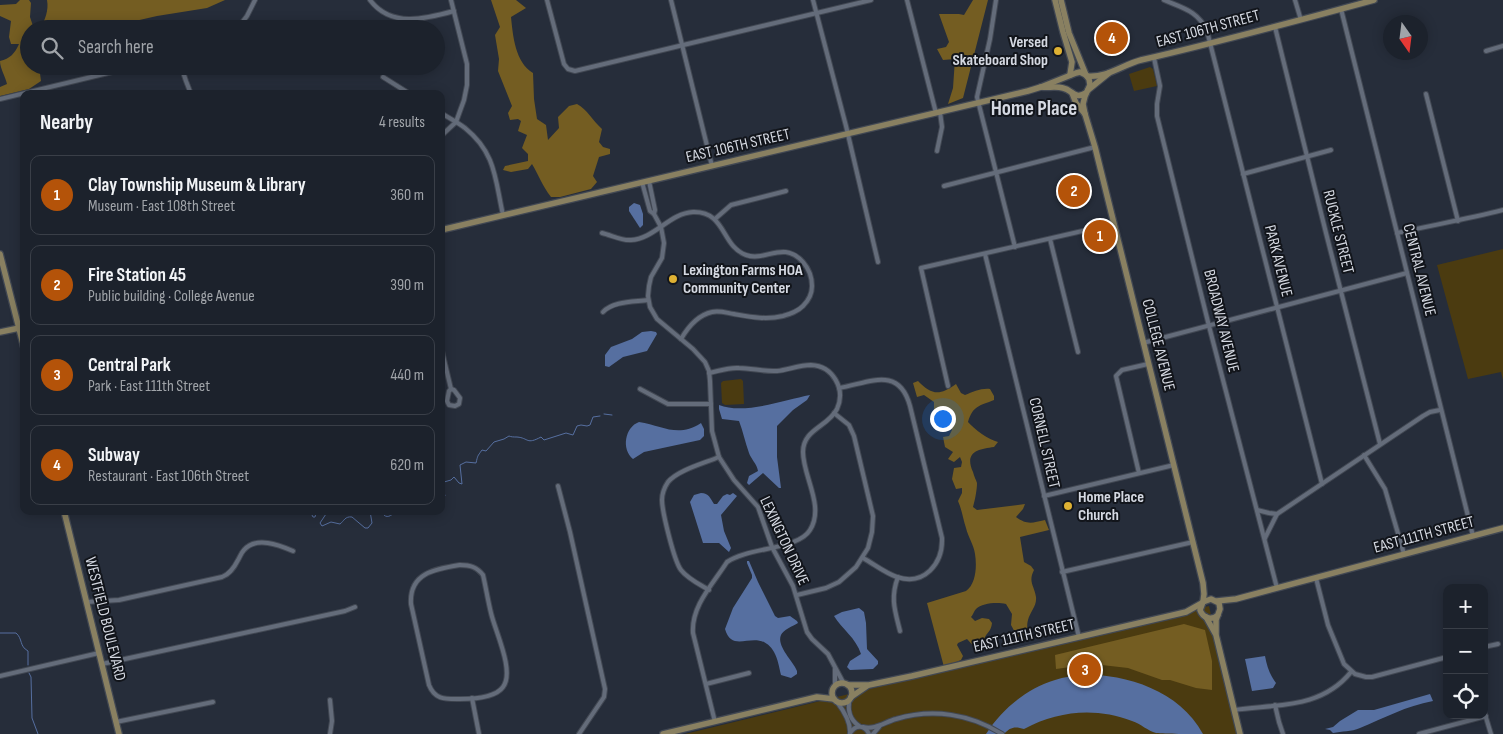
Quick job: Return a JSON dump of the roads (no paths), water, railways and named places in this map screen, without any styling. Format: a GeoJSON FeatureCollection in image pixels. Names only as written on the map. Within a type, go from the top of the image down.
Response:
{"type":"FeatureCollection","features":[{"type":"Feature","properties":{"kind":"main road"},"geometry":{"type":"LineString","coordinates":[[1055,0],[1072,62],[1067,82],[1070,92],[1080,95],[1088,91],[1090,83],[1069,32],[1061,0]]}},
{"type":"Feature","properties":{"kind":"main road","name":"EAST 106TH STREET"},"geometry":{"type":"LineString","coordinates":[[1086,75],[1096,76],[1109,73],[1136,62],[1374,0]]}},
{"type":"Feature","properties":{"kind":"main road"},"geometry":{"type":"LineString","coordinates":[[1070,76],[1078,72],[1086,75]]}},
{"type":"Feature","properties":{"kind":"main road","name":"EAST 106TH STREET"},"geometry":{"type":"LineString","coordinates":[[1088,91],[1109,73]]}},
{"type":"Feature","properties":{"kind":"main road","name":"EAST 106TH STREET"},"geometry":{"type":"LineString","coordinates":[[1041,88],[1070,76]]}},
{"type":"Feature","properties":{"kind":"main road","name":"EAST 106TH STREET"},"geometry":{"type":"LineString","coordinates":[[445,229],[1041,88],[1063,88],[1070,92]]}},
{"type":"Feature","properties":{"kind":"main road","name":"COLLEGE AVENUE"},"geometry":{"type":"LineString","coordinates":[[1088,91],[1084,104],[1085,114],[1203,583],[1204,594],[1202,602]]}},
{"type":"Feature","properties":{"kind":"main road","name":"COLLEGE AVENUE"},"geometry":{"type":"LineString","coordinates":[[1070,92],[1085,114]]}},
{"type":"Feature","properties":{"kind":"main road"},"geometry":{"type":"LineString","coordinates":[[0,254],[20,324]]}},
{"type":"Feature","properties":{"kind":"main road"},"geometry":{"type":"LineString","coordinates":[[0,332],[20,327]]}},
{"type":"Feature","properties":{"kind":"main road","name":"WESTFIELD BOULEVARD"},"geometry":{"type":"LineString","coordinates":[[65,515],[119,734]]}},
{"type":"Feature","properties":{"kind":"main road","name":"EAST 111TH STREET"},"geometry":{"type":"LineString","coordinates":[[1216,600],[1236,599],[1503,528]]}},
{"type":"Feature","properties":{"kind":"main road","name":"COLLEGE AVENUE"},"geometry":{"type":"LineString","coordinates":[[1203,583],[1216,600]]}},
{"type":"Feature","properties":{"kind":"main road"},"geometry":{"type":"LineString","coordinates":[[1216,635],[1200,610],[1202,602],[1208,599],[1216,600],[1220,606],[1216,624],[1216,635],[1240,734]]}},
{"type":"Feature","properties":{"kind":"main road","name":"EAST 111TH STREET"},"geometry":{"type":"LineString","coordinates":[[1219,614],[1236,599]]}},
{"type":"Feature","properties":{"kind":"main road","name":"EAST 111TH STREET"},"geometry":{"type":"LineString","coordinates":[[1186,612],[1202,602]]}},
{"type":"Feature","properties":{"kind":"main road","name":"EAST 111TH STREET"},"geometry":{"type":"LineString","coordinates":[[846,685],[869,685],[1186,612],[1194,612],[1204,616]]}},
{"type":"Feature","properties":{"kind":"main road"},"geometry":{"type":"LineString","coordinates":[[1204,616],[1212,618],[1219,614]]}},
{"type":"Feature","properties":{"kind":"main road"},"geometry":{"type":"LineString","coordinates":[[663,734],[817,697],[839,684],[846,685],[851,691],[850,698],[844,702],[817,697]]}},
{"type":"Feature","properties":{"kind":"main road","name":"EAST 111TH STREET"},"geometry":{"type":"LineString","coordinates":[[850,698],[869,685]]}},
{"type":"Feature","properties":{"kind":"main road"},"geometry":{"type":"LineString","coordinates":[[834,687],[832,694],[836,700]]}},
{"type":"Feature","properties":{"kind":"street"},"geometry":{"type":"LineString","coordinates":[[244,20],[255,0]]}},
{"type":"Feature","properties":{"kind":"street"},"geometry":{"type":"LineString","coordinates":[[370,0],[387,15],[403,20],[419,19],[454,11]]}},
{"type":"Feature","properties":{"kind":"street"},"geometry":{"type":"LineString","coordinates":[[445,132],[456,122],[465,94],[467,75],[466,59],[451,0]]}},
{"type":"Feature","properties":{"kind":"street"},"geometry":{"type":"LineString","coordinates":[[547,0],[562,59],[566,68],[570,70],[583,69],[871,0]]}},
{"type":"Feature","properties":{"kind":"street"},"geometry":{"type":"LineString","coordinates":[[671,0],[712,166]]}},
{"type":"Feature","properties":{"kind":"street"},"geometry":{"type":"LineString","coordinates":[[813,0],[878,262]]}},
{"type":"Feature","properties":{"kind":"street"},"geometry":{"type":"LineString","coordinates":[[907,0],[942,127],[937,151]]}},
{"type":"Feature","properties":{"kind":"street"},"geometry":{"type":"LineString","coordinates":[[996,0],[990,39],[977,94],[1015,247]]}},
{"type":"Feature","properties":{"kind":"street","name":"PARK AVENUE"},"geometry":{"type":"LineString","coordinates":[[1164,0],[1189,10],[1196,15],[1203,22],[1208,35],[1322,484]]}},
{"type":"Feature","properties":{"kind":"street"},"geometry":{"type":"LineString","coordinates":[[1295,0],[1301,20]]}},
{"type":"Feature","properties":{"kind":"street","name":"CENTRAL AVENUE"},"geometry":{"type":"LineString","coordinates":[[1341,9],[1473,536]]}},
{"type":"Feature","properties":{"kind":"street","name":"RUCKLE STREET"},"geometry":{"type":"LineString","coordinates":[[1275,26],[1380,444]]}},
{"type":"Feature","properties":{"kind":"street"},"geometry":{"type":"LineString","coordinates":[[1486,51],[1503,46]]}},
{"type":"Feature","properties":{"kind":"street","name":"BROADWAY AVENUE"},"geometry":{"type":"LineString","coordinates":[[1154,58],[1160,86],[1156,104],[1157,116],[1209,326],[1278,588]]}},
{"type":"Feature","properties":{"kind":"street"},"geometry":{"type":"LineString","coordinates":[[38,90],[100,75]]}},
{"type":"Feature","properties":{"kind":"street"},"geometry":{"type":"LineString","coordinates":[[184,75],[190,90]]}},
{"type":"Feature","properties":{"kind":"street"},"geometry":{"type":"LineString","coordinates":[[383,77],[404,90]]}},
{"type":"Feature","properties":{"kind":"street"},"geometry":{"type":"LineString","coordinates":[[0,99],[20,94]]}},
{"type":"Feature","properties":{"kind":"street"},"geometry":{"type":"LineString","coordinates":[[1426,94],[1458,221]]}},
{"type":"Feature","properties":{"kind":"street"},"geometry":{"type":"LineString","coordinates":[[445,115],[477,139],[489,157],[494,169],[503,216]]}},
{"type":"Feature","properties":{"kind":"street"},"geometry":{"type":"LineString","coordinates":[[944,186],[1094,147]]}},
{"type":"Feature","properties":{"kind":"street"},"geometry":{"type":"LineString","coordinates":[[1243,174],[1331,150]]}},
{"type":"Feature","properties":{"kind":"street"},"geometry":{"type":"LineString","coordinates":[[649,180],[655,210],[654,214]]}},
{"type":"Feature","properties":{"kind":"street"},"geometry":{"type":"LineString","coordinates":[[602,312],[616,305],[648,300],[650,282],[664,254],[664,237],[661,227],[654,214],[650,211],[642,182]]}},
{"type":"Feature","properties":{"kind":"street"},"geometry":{"type":"LineString","coordinates":[[715,219],[726,207],[731,205],[786,191]]}},
{"type":"Feature","properties":{"kind":"street"},"geometry":{"type":"LineString","coordinates":[[1397,233],[1503,210]]}},
{"type":"Feature","properties":{"kind":"street"},"geometry":{"type":"LineString","coordinates":[[602,233],[632,240],[643,237],[689,213],[700,212],[715,219],[731,245],[739,252],[756,256],[784,252],[797,256],[806,266],[810,274],[811,293],[804,305],[797,311],[774,318],[758,318],[719,311],[705,314],[698,318],[681,339]]}},
{"type":"Feature","properties":{"kind":"street"},"geometry":{"type":"LineString","coordinates":[[948,386],[921,268],[1113,224]]}},
{"type":"Feature","properties":{"kind":"street"},"geometry":{"type":"LineString","coordinates":[[1050,239],[1078,352]]}},
{"type":"Feature","properties":{"kind":"street","name":"CORNELL STREET"},"geometry":{"type":"LineString","coordinates":[[985,254],[1079,637]]}},
{"type":"Feature","properties":{"kind":"street"},"geometry":{"type":"LineString","coordinates":[[1143,343],[1407,273]]}},
{"type":"Feature","properties":{"kind":"street","name":"LEXINGTON DRIVE"},"geometry":{"type":"LineString","coordinates":[[648,300],[652,312],[657,319],[703,358],[709,373],[712,431],[719,456],[734,480],[758,507],[772,547],[797,595],[807,632],[828,654],[846,685]]}},
{"type":"Feature","properties":{"kind":"street"},"geometry":{"type":"LineString","coordinates":[[445,364],[451,389],[447,401],[449,405],[455,406],[459,404],[460,398],[451,389]]}},
{"type":"Feature","properties":{"kind":"street"},"geometry":{"type":"LineString","coordinates":[[1139,473],[1116,376],[1122,370],[1148,364]]}},
{"type":"Feature","properties":{"kind":"street"},"geometry":{"type":"LineString","coordinates":[[709,373],[730,368],[776,371],[806,365],[817,366],[830,373],[840,388],[839,402],[834,413],[808,436],[804,446],[804,456],[816,509],[813,525],[806,535],[797,541],[740,555],[727,562],[697,609],[693,628],[715,722]]}},
{"type":"Feature","properties":{"kind":"street"},"geometry":{"type":"LineString","coordinates":[[840,388],[877,379],[886,379],[893,381],[906,393],[942,538],[943,546],[935,566],[925,574],[911,578],[890,574],[863,558]]}},
{"type":"Feature","properties":{"kind":"street"},"geometry":{"type":"LineString","coordinates":[[640,389],[668,404],[711,404]]}},
{"type":"Feature","properties":{"kind":"street"},"geometry":{"type":"LineString","coordinates":[[1265,538],[1277,514],[1426,414],[1440,410]]}},
{"type":"Feature","properties":{"kind":"street"},"geometry":{"type":"LineString","coordinates":[[797,595],[834,585],[851,572],[863,558],[872,532],[872,510],[853,432],[849,425],[834,413]]}},
{"type":"Feature","properties":{"kind":"street"},"geometry":{"type":"LineString","coordinates":[[1364,455],[1385,489],[1404,554]]}},
{"type":"Feature","properties":{"kind":"street"},"geometry":{"type":"LineString","coordinates":[[709,590],[686,575],[678,566],[663,509],[662,498],[664,489],[673,478],[719,456]]}},
{"type":"Feature","properties":{"kind":"street"},"geometry":{"type":"LineString","coordinates":[[1044,496],[1174,465]]}},
{"type":"Feature","properties":{"kind":"street"},"geometry":{"type":"LineString","coordinates":[[558,486],[605,689],[604,697],[579,734]]}},
{"type":"Feature","properties":{"kind":"street"},"geometry":{"type":"LineString","coordinates":[[1257,510],[1277,514]]}},
{"type":"Feature","properties":{"kind":"street"},"geometry":{"type":"LineString","coordinates":[[1062,572],[1193,542]]}},
{"type":"Feature","properties":{"kind":"street"},"geometry":{"type":"LineString","coordinates":[[87,602],[119,600],[222,577],[232,570],[244,550],[252,544],[270,544],[293,550]]}},
{"type":"Feature","properties":{"kind":"street"},"geometry":{"type":"LineString","coordinates":[[460,565],[472,566],[480,570],[483,576],[491,614],[507,671],[507,680],[499,692],[472,698],[444,699],[432,692],[411,604],[411,592],[419,579],[432,572],[460,565]]}},
{"type":"Feature","properties":{"kind":"street"},"geometry":{"type":"LineString","coordinates":[[898,577],[893,602],[900,632]]}},
{"type":"Feature","properties":{"kind":"street"},"geometry":{"type":"LineString","coordinates":[[1316,578],[1339,655],[1351,672],[1360,676],[1372,677],[1443,659]]}},
{"type":"Feature","properties":{"kind":"street"},"geometry":{"type":"LineString","coordinates":[[102,664],[345,611],[355,607]]}},
{"type":"Feature","properties":{"kind":"street"},"geometry":{"type":"LineString","coordinates":[[1488,646],[1498,644]]}},
{"type":"Feature","properties":{"kind":"street"},"geometry":{"type":"LineString","coordinates":[[0,676],[99,653]]}},
{"type":"Feature","properties":{"kind":"street"},"geometry":{"type":"LineString","coordinates":[[834,687],[836,669]]}},
{"type":"Feature","properties":{"kind":"street"},"geometry":{"type":"LineString","coordinates":[[1234,710],[1302,703],[1330,691],[1351,672]]}},
{"type":"Feature","properties":{"kind":"street"},"geometry":{"type":"LineString","coordinates":[[706,684],[749,673]]}},
{"type":"Feature","properties":{"kind":"street"},"geometry":{"type":"LineString","coordinates":[[472,698],[479,734]]}},
{"type":"Feature","properties":{"kind":"street"},"geometry":{"type":"LineString","coordinates":[[850,698],[848,707],[855,723],[867,729],[871,734],[881,725]]}},
{"type":"Feature","properties":{"kind":"street"},"geometry":{"type":"LineString","coordinates":[[330,700],[332,721],[330,734]]}},
{"type":"Feature","properties":{"kind":"street"},"geometry":{"type":"LineString","coordinates":[[836,700],[847,720],[850,734]]}},
{"type":"Feature","properties":{"kind":"street"},"geometry":{"type":"LineString","coordinates":[[116,722],[213,702]]}},
{"type":"Feature","properties":{"kind":"street"},"geometry":{"type":"LineString","coordinates":[[1276,705],[1278,722],[1283,734]]}},
{"type":"Feature","properties":{"kind":"street"},"geometry":{"type":"LineString","coordinates":[[850,734],[854,728],[869,728],[909,716],[934,713],[958,716],[981,723],[1002,734]]}},
{"type":"Feature","properties":{"kind":"street"},"geometry":{"type":"LineString","coordinates":[[1419,734],[1475,719]]}},
{"type":"Feature","properties":{"kind":"street"},"geometry":{"type":"LineString","coordinates":[[1487,719],[1491,734]]}},
{"type":"Feature","properties":{"kind":"water"},"geometry":{"type":"Polygon","coordinates":[[[634,203],[640,205],[643,214],[643,225],[640,228],[629,211],[629,207],[634,203]]]}},
{"type":"Feature","properties":{"kind":"water"},"geometry":{"type":"Polygon","coordinates":[[[651,331],[657,334],[647,351],[623,357],[609,367],[605,366],[605,355],[611,347],[632,339],[642,332],[651,331]]]}},
{"type":"Feature","properties":{"kind":"water"},"geometry":{"type":"Polygon","coordinates":[[[810,395],[807,400],[793,410],[777,426],[777,457],[781,488],[763,473],[749,485],[747,483],[749,476],[758,471],[757,468],[749,453],[739,421],[722,419],[719,405],[729,408],[752,408],[810,395]]]}},
{"type":"Feature","properties":{"kind":"water"},"geometry":{"type":"Polygon","coordinates":[[[639,422],[670,430],[685,430],[701,423],[704,429],[704,436],[700,440],[644,452],[633,459],[627,450],[626,439],[630,428],[639,422]]]}},
{"type":"Feature","properties":{"kind":"water"},"geometry":{"type":"Polygon","coordinates":[[[701,493],[708,495],[714,504],[717,504],[727,494],[733,493],[737,496],[721,515],[724,531],[731,548],[729,552],[719,543],[703,543],[690,502],[694,495],[701,493]]]}},
{"type":"Feature","properties":{"kind":"water"},"geometry":{"type":"Polygon","coordinates":[[[747,561],[749,561],[775,616],[778,618],[790,616],[798,623],[784,631],[780,639],[783,649],[797,671],[797,674],[791,678],[781,675],[774,652],[768,644],[754,640],[734,641],[729,637],[725,629],[733,608],[752,578],[747,561]]]}},
{"type":"Feature","properties":{"kind":"water"},"geometry":{"type":"Polygon","coordinates":[[[859,608],[864,612],[867,649],[878,661],[878,664],[873,669],[850,670],[847,667],[850,661],[861,654],[856,643],[834,616],[859,608]]]}},
{"type":"Feature","properties":{"kind":"water"},"geometry":{"type":"Polygon","coordinates":[[[1265,656],[1269,671],[1276,683],[1273,688],[1252,691],[1245,659],[1265,656]]]}},
{"type":"Feature","properties":{"kind":"water"},"geometry":{"type":"Polygon","coordinates":[[[1082,674],[1117,678],[1151,688],[1180,706],[1193,719],[1203,734],[1156,733],[1135,722],[1118,717],[1104,714],[1077,713],[1050,718],[1024,729],[1013,728],[1004,734],[986,734],[999,716],[1025,694],[1055,680],[1082,674]]]}},
{"type":"Feature","properties":{"kind":"water"},"geometry":{"type":"Polygon","coordinates":[[[1430,694],[1433,701],[1404,709],[1357,729],[1333,733],[1325,729],[1333,727],[1358,710],[1374,710],[1430,694]]]}},
{"type":"Feature","properties":{"kind":"waterway"},"geometry":{"type":"LineString","coordinates":[[604,414],[612,415]]}},
{"type":"Feature","properties":{"kind":"waterway"},"geometry":{"type":"LineString","coordinates":[[445,482],[454,477],[462,484],[460,465],[466,462],[476,463],[482,450],[486,451],[494,442],[509,436],[530,441],[541,437],[544,440],[566,433],[573,435],[577,426],[590,425],[593,417],[600,416]]}},
{"type":"Feature","properties":{"kind":"waterway"},"geometry":{"type":"LineString","coordinates":[[312,515],[313,517],[316,515]]}},
{"type":"Feature","properties":{"kind":"waterway"},"geometry":{"type":"LineString","coordinates":[[325,515],[320,523],[322,526],[331,522],[340,524],[346,518],[352,517],[365,528],[368,528],[372,523],[371,515]]}},
{"type":"Feature","properties":{"kind":"waterway"},"geometry":{"type":"LineString","coordinates":[[384,515],[391,515]]}},
{"type":"Feature","properties":{"kind":"waterway"},"geometry":{"type":"LineString","coordinates":[[0,633],[16,633],[18,635],[23,647],[28,651],[28,665]]}},
{"type":"Feature","properties":{"kind":"waterway"},"geometry":{"type":"LineString","coordinates":[[29,673],[31,677],[32,718],[38,734]]}},
{"type":"Feature","properties":{"kind":"place","name":"Subway"},"geometry":{"type":"Point","coordinates":[1112,38]}},
{"type":"Feature","properties":{"kind":"place","name":"Versed Skateboard Shop"},"geometry":{"type":"Point","coordinates":[1058,51]}},
{"type":"Feature","properties":{"kind":"place","name":"Fire Station 45"},"geometry":{"type":"Point","coordinates":[1074,191]}},
{"type":"Feature","properties":{"kind":"place","name":"Clay Township Museum & Library"},"geometry":{"type":"Point","coordinates":[1100,236]}},
{"type":"Feature","properties":{"kind":"place","name":"Lexington Farms HOA Community Center"},"geometry":{"type":"Point","coordinates":[673,279]}},
{"type":"Feature","properties":{"kind":"place","name":"Home Place Church"},"geometry":{"type":"Point","coordinates":[1068,506]}},
{"type":"Feature","properties":{"kind":"place","name":"Central Park"},"geometry":{"type":"Point","coordinates":[1085,670]}},
{"type":"Feature","properties":{"kind":"district","name":"Home Place"},"geometry":{"type":"Point","coordinates":[1034,108]}}]}
